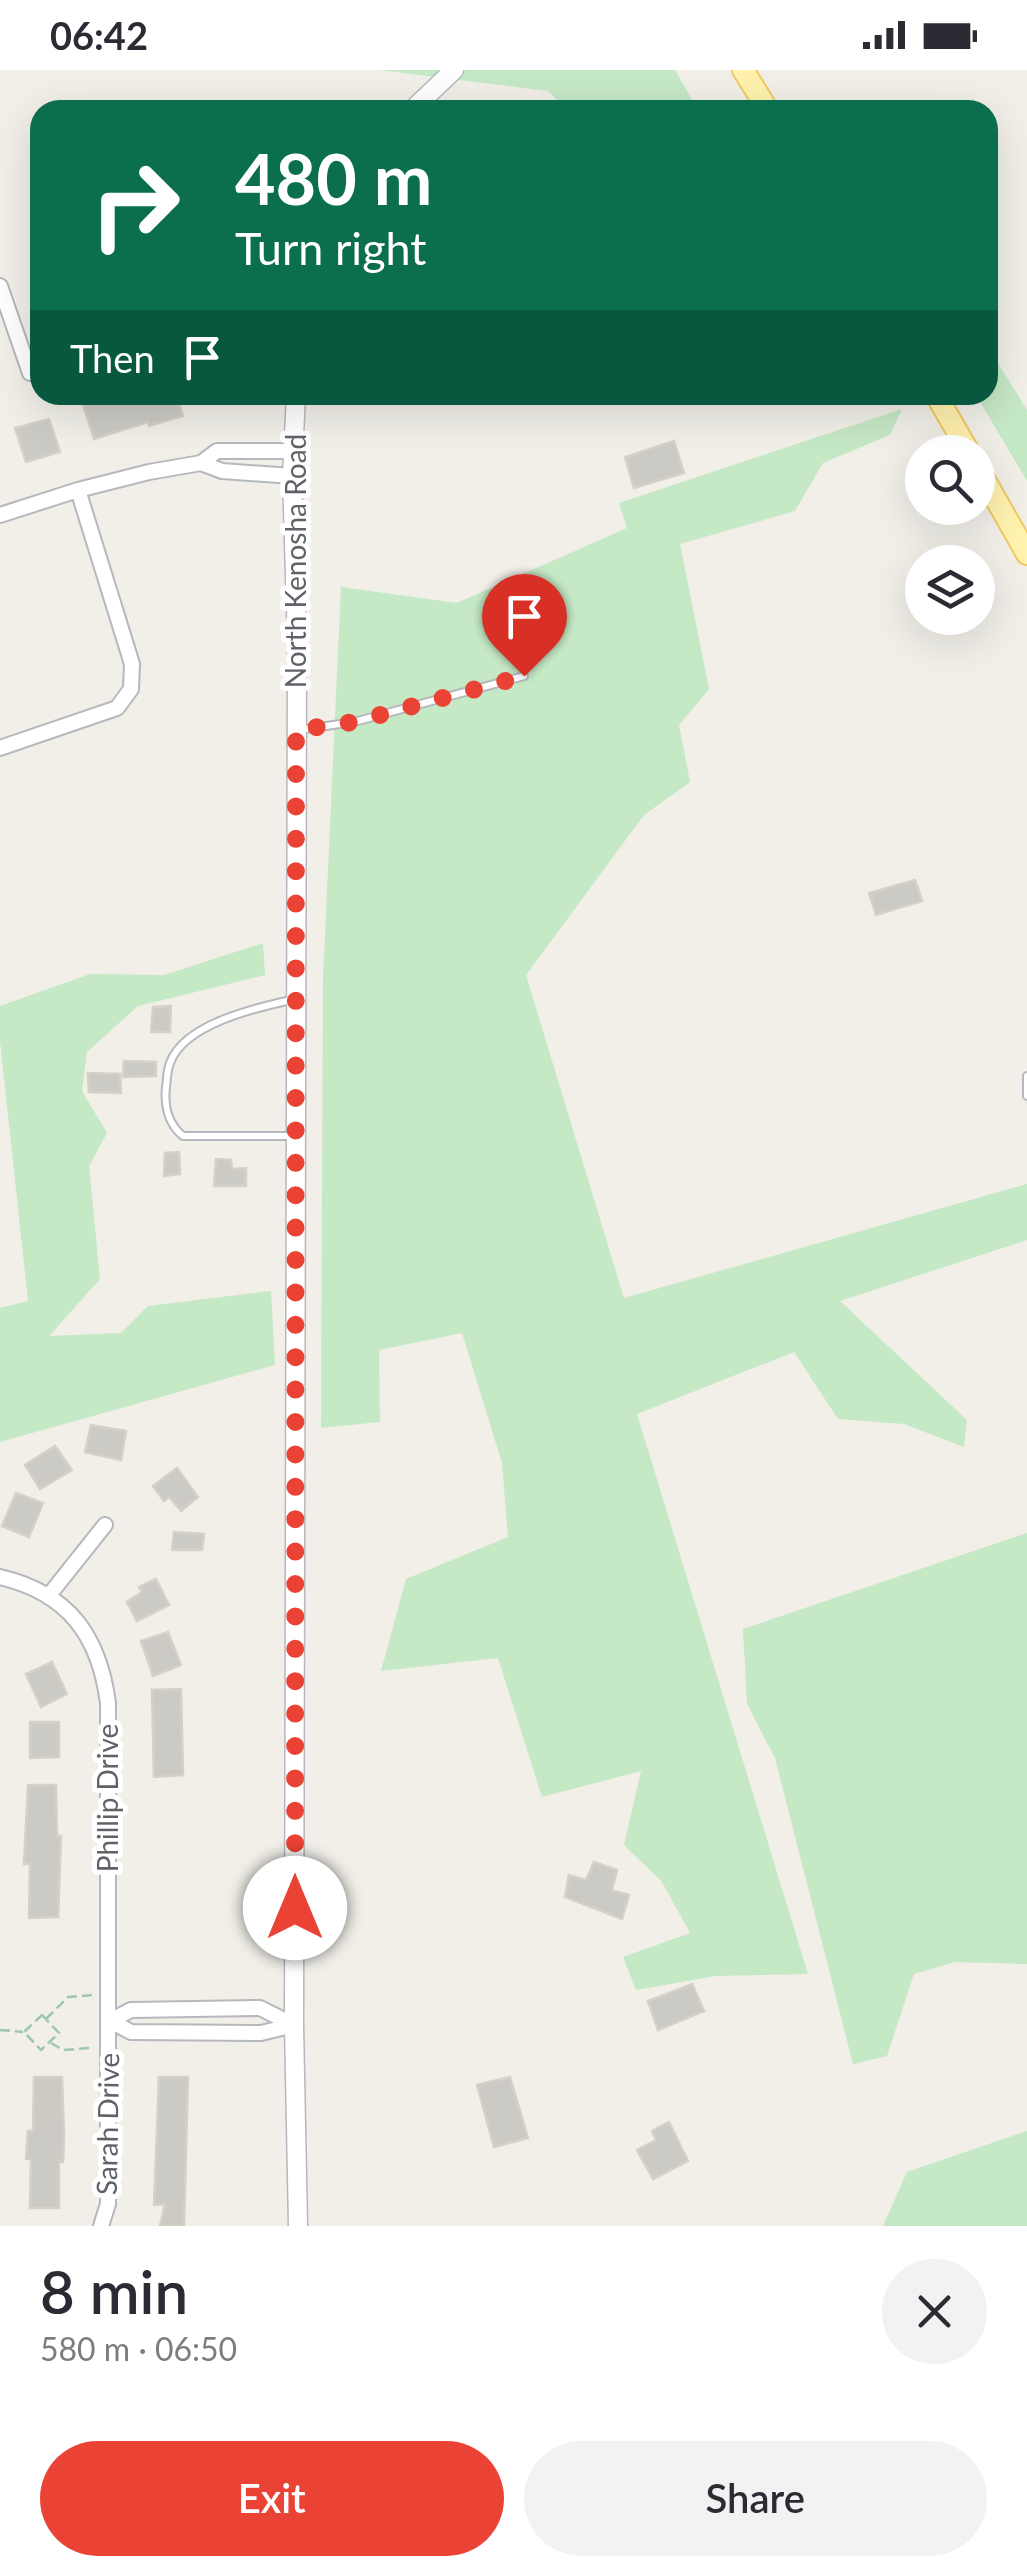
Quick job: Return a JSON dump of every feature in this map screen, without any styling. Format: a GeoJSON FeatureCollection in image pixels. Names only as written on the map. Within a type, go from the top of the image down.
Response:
{"type":"FeatureCollection","features":[{"type":"Feature","properties":{"kind":"main road"},"geometry":{"type":"LineString","coordinates":[[744,70],[762,100]]}},
{"type":"Feature","properties":{"kind":"main road"},"geometry":{"type":"LineString","coordinates":[[942,405],[958,435]]}},
{"type":"Feature","properties":{"kind":"main road"},"geometry":{"type":"LineString","coordinates":[[995,498],[1027,554]]}},
{"type":"Feature","properties":{"kind":"street"},"geometry":{"type":"LineString","coordinates":[[422,100],[454,70]]}},
{"type":"Feature","properties":{"kind":"street"},"geometry":{"type":"LineString","coordinates":[[0,286],[30,374]]}},
{"type":"Feature","properties":{"kind":"street","name":"North Kenosha Road"},"geometry":{"type":"LineString","coordinates":[[295,405],[292,476],[297,998],[294,2024],[298,2226]]}},
{"type":"Feature","properties":{"kind":"street"},"geometry":{"type":"LineString","coordinates":[[201,464],[217,450],[293,451]]}},
{"type":"Feature","properties":{"kind":"street"},"geometry":{"type":"LineString","coordinates":[[0,515],[78,490],[201,464],[222,471],[292,476]]}},
{"type":"Feature","properties":{"kind":"street"},"geometry":{"type":"LineString","coordinates":[[0,748],[117,708],[131,689],[132,664],[78,490]]}},
{"type":"Feature","properties":{"kind":"street"},"geometry":{"type":"LineString","coordinates":[[50,1594],[104,1525]]}},
{"type":"Feature","properties":{"kind":"street","name":"Phillip Drive"},"geometry":{"type":"LineString","coordinates":[[0,1577],[50,1594],[90,1638],[104,1670],[108,1704],[110,2020]]}},
{"type":"Feature","properties":{"kind":"street"},"geometry":{"type":"LineString","coordinates":[[110,2020],[131,2010],[260,2008],[294,2024]]}},
{"type":"Feature","properties":{"kind":"street"},"geometry":{"type":"LineString","coordinates":[[110,2020],[131,2032],[261,2034],[294,2024]]}},
{"type":"Feature","properties":{"kind":"street","name":"Sarah Drive"},"geometry":{"type":"LineString","coordinates":[[101,2226],[108,2204],[110,2020]]}},
{"type":"Feature","properties":{"kind":"lane"},"geometry":{"type":"LineString","coordinates":[[296,730],[354,722],[524,676]]}},
{"type":"Feature","properties":{"kind":"lane"},"geometry":{"type":"LineString","coordinates":[[297,998],[257,1007],[185,1040],[170,1062],[164,1101],[173,1128],[183,1136],[297,1136]]}},
{"type":"Feature","properties":{"kind":"lane"},"geometry":{"type":"LineString","coordinates":[[1027,1076],[1027,1096]]}},
{"type":"Feature","properties":{"kind":"path"},"geometry":{"type":"LineString","coordinates":[[46,2019],[68,1997],[110,1996]]}},
{"type":"Feature","properties":{"kind":"path"},"geometry":{"type":"LineString","coordinates":[[0,2030],[24,2032],[42,2050],[59,2033],[42,2015],[24,2032]]}},
{"type":"Feature","properties":{"kind":"path"},"geometry":{"type":"LineString","coordinates":[[50,2042],[63,2050],[110,2048]]}},
{"type":"Feature","properties":{"kind":"green space"},"geometry":{"type":"Polygon","coordinates":[[[379,70],[675,70],[692,100],[557,100],[548,91],[379,70]]]}},
{"type":"Feature","properties":{"kind":"green space"},"geometry":{"type":"Polygon","coordinates":[[[998,363],[1027,410],[1027,481],[982,405],[998,405],[998,363]]]}},
{"type":"Feature","properties":{"kind":"green space"},"geometry":{"type":"Polygon","coordinates":[[[902,409],[890,435],[823,463],[795,511],[680,544],[709,689],[679,725],[690,782],[644,815],[526,975],[624,1298],[1027,1184],[1027,1240],[840,1301],[967,1420],[964,1447],[904,1424],[838,1419],[794,1352],[637,1414],[808,1974],[716,1976],[636,1990],[623,1957],[690,1933],[662,1882],[624,1845],[641,1771],[542,1797],[498,1658],[381,1671],[406,1579],[508,1537],[502,1463],[462,1333],[379,1350],[380,1422],[321,1428],[323,978],[341,587],[457,603],[627,528],[619,503],[902,409]]]}},
{"type":"Feature","properties":{"kind":"green space"},"geometry":{"type":"Polygon","coordinates":[[[263,943],[265,975],[138,1006],[87,1052],[82,1091],[107,1133],[89,1166],[100,1279],[49,1336],[121,1333],[148,1306],[271,1291],[275,1365],[0,1442],[0,1308],[28,1301],[0,1041],[0,1006],[90,974],[164,975],[263,943]]]}},
{"type":"Feature","properties":{"kind":"green space"},"geometry":{"type":"Polygon","coordinates":[[[1027,1533],[1027,1964],[955,1962],[914,1974],[887,2056],[853,2064],[775,1758],[747,1704],[743,1629],[1027,1533]]]}},
{"type":"Feature","properties":{"kind":"green space"},"geometry":{"type":"Polygon","coordinates":[[[1027,2131],[1027,2226],[883,2226],[907,2172],[1027,2131]]]}},
{"type":"Feature","properties":{"kind":"building"},"geometry":{"type":"Polygon","coordinates":[[[83,405],[179,405],[183,416],[149,426],[148,422],[94,439],[83,405]]]}},
{"type":"Feature","properties":{"kind":"building"},"geometry":{"type":"Polygon","coordinates":[[[49,419],[60,452],[26,462],[15,428],[49,419]]]}},
{"type":"Feature","properties":{"kind":"building"},"geometry":{"type":"Polygon","coordinates":[[[674,441],[684,473],[634,488],[625,457],[674,441]]]}},
{"type":"Feature","properties":{"kind":"building"},"geometry":{"type":"Polygon","coordinates":[[[915,880],[922,901],[876,915],[869,893],[915,880]]]}},
{"type":"Feature","properties":{"kind":"building"},"geometry":{"type":"Polygon","coordinates":[[[171,1006],[170,1032],[151,1032],[153,1007],[171,1006]]]}},
{"type":"Feature","properties":{"kind":"building"},"geometry":{"type":"Polygon","coordinates":[[[124,1061],[156,1062],[156,1076],[123,1077],[124,1061]]]}},
{"type":"Feature","properties":{"kind":"building"},"geometry":{"type":"Polygon","coordinates":[[[88,1073],[120,1074],[121,1093],[89,1092],[88,1073]]]}},
{"type":"Feature","properties":{"kind":"building"},"geometry":{"type":"Polygon","coordinates":[[[179,1152],[180,1174],[164,1176],[165,1153],[179,1152]]]}},
{"type":"Feature","properties":{"kind":"building"},"geometry":{"type":"Polygon","coordinates":[[[216,1159],[231,1160],[232,1169],[246,1168],[246,1186],[214,1186],[216,1159]]]}},
{"type":"Feature","properties":{"kind":"building"},"geometry":{"type":"Polygon","coordinates":[[[91,1425],[126,1431],[121,1460],[85,1452],[91,1425]]]}},
{"type":"Feature","properties":{"kind":"building"},"geometry":{"type":"Polygon","coordinates":[[[55,1446],[72,1470],[40,1489],[25,1465],[55,1446]]]}},
{"type":"Feature","properties":{"kind":"building"},"geometry":{"type":"Polygon","coordinates":[[[177,1468],[198,1497],[181,1511],[169,1497],[164,1501],[153,1486],[177,1468]]]}},
{"type":"Feature","properties":{"kind":"building"},"geometry":{"type":"Polygon","coordinates":[[[16,1493],[43,1503],[29,1537],[2,1526],[16,1493]]]}},
{"type":"Feature","properties":{"kind":"building"},"geometry":{"type":"Polygon","coordinates":[[[174,1532],[204,1534],[202,1550],[172,1550],[174,1532]]]}},
{"type":"Feature","properties":{"kind":"building"},"geometry":{"type":"Polygon","coordinates":[[[156,1579],[169,1605],[137,1621],[127,1602],[142,1592],[139,1587],[156,1579]]]}},
{"type":"Feature","properties":{"kind":"building"},"geometry":{"type":"Polygon","coordinates":[[[168,1632],[181,1665],[153,1676],[141,1641],[168,1632]]]}},
{"type":"Feature","properties":{"kind":"building"},"geometry":{"type":"Polygon","coordinates":[[[52,1662],[67,1694],[41,1707],[26,1674],[52,1662]]]}},
{"type":"Feature","properties":{"kind":"building"},"geometry":{"type":"Polygon","coordinates":[[[181,1689],[183,1775],[154,1777],[152,1690],[181,1689]]]}},
{"type":"Feature","properties":{"kind":"building"},"geometry":{"type":"Polygon","coordinates":[[[30,1722],[59,1722],[59,1757],[30,1758],[30,1722]]]}},
{"type":"Feature","properties":{"kind":"building"},"geometry":{"type":"Polygon","coordinates":[[[28,1785],[56,1785],[57,1836],[61,1836],[58,1917],[29,1918],[30,1864],[24,1864],[28,1785]]]}},
{"type":"Feature","properties":{"kind":"building"},"geometry":{"type":"Polygon","coordinates":[[[594,1862],[617,1870],[612,1890],[629,1895],[622,1919],[565,1897],[569,1875],[586,1880],[594,1862]]]}},
{"type":"Feature","properties":{"kind":"building"},"geometry":{"type":"Polygon","coordinates":[[[692,1984],[704,2011],[658,2030],[648,2001],[692,1984]]]}},
{"type":"Feature","properties":{"kind":"building"},"geometry":{"type":"Polygon","coordinates":[[[34,2077],[62,2077],[64,2133],[63,2162],[59,2161],[59,2208],[30,2208],[31,2159],[26,2159],[28,2131],[33,2131],[34,2077]]]}},
{"type":"Feature","properties":{"kind":"building"},"geometry":{"type":"Polygon","coordinates":[[[159,2077],[188,2077],[184,2226],[160,2226],[165,2204],[154,2205],[159,2077]]]}},
{"type":"Feature","properties":{"kind":"building"},"geometry":{"type":"Polygon","coordinates":[[[510,2077],[528,2138],[494,2147],[477,2085],[510,2077]]]}},
{"type":"Feature","properties":{"kind":"building"},"geometry":{"type":"Polygon","coordinates":[[[669,2122],[688,2161],[653,2179],[637,2150],[656,2140],[652,2131],[669,2122]]]}},
{"type":"Feature","properties":{"kind":"route"},"geometry":{"type":"LineString","coordinates":[[295,1908],[296,730],[405,710],[524,676]]}}]}
